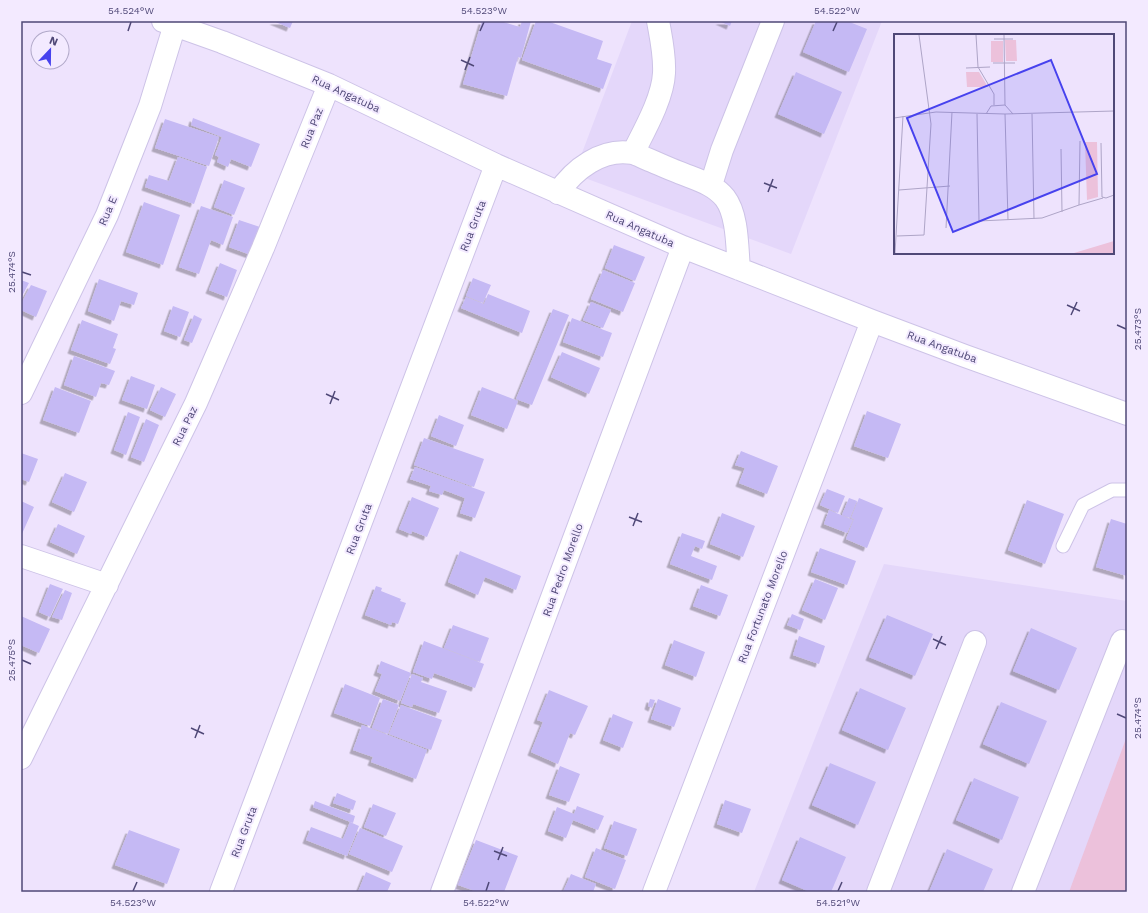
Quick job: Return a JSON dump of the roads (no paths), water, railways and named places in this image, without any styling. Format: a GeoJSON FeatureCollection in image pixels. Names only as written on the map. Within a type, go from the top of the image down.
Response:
{"type":"FeatureCollection","features":[{"type":"Feature","properties":{"kind":"street"},"geometry":{"type":"LineString","coordinates":[[633,154],[660,94],[664,74],[664,53],[658,21]]}},
{"type":"Feature","properties":{"kind":"street"},"geometry":{"type":"LineString","coordinates":[[711,185],[722,150],[773,21]]}},
{"type":"Feature","properties":{"kind":"street","name":"Rua Angatuba"},"geometry":{"type":"LineString","coordinates":[[171,22],[329,84],[496,165],[683,247],[965,356],[1127,414]]}},
{"type":"Feature","properties":{"kind":"street","name":"Rua E"},"geometry":{"type":"LineString","coordinates":[[21,393],[107,215],[150,106],[171,22]]}},
{"type":"Feature","properties":{"kind":"street","name":"Rua Paz"},"geometry":{"type":"LineString","coordinates":[[21,758],[196,403],[263,248],[329,84]]}},
{"type":"Feature","properties":{"kind":"street"},"geometry":{"type":"LineString","coordinates":[[558,193],[565,182],[584,166],[597,159],[615,153],[633,154],[711,185],[724,198],[731,209],[737,240],[739,269]]}},
{"type":"Feature","properties":{"kind":"street","name":"Rua Gruta"},"geometry":{"type":"LineString","coordinates":[[221,892],[496,165]]}},
{"type":"Feature","properties":{"kind":"street","name":"Rua Pedro Morello"},"geometry":{"type":"LineString","coordinates":[[442,892],[683,247]]}},
{"type":"Feature","properties":{"kind":"street","name":"Rua Fortunato Morello"},"geometry":{"type":"LineString","coordinates":[[654,892],[872,321]]}},
{"type":"Feature","properties":{"kind":"street"},"geometry":{"type":"LineString","coordinates":[[21,556],[107,585]]}},
{"type":"Feature","properties":{"kind":"street"},"geometry":{"type":"LineString","coordinates":[[1023,892],[1122,641]]}},
{"type":"Feature","properties":{"kind":"street"},"geometry":{"type":"LineString","coordinates":[[878,892],[975,642]]}},
{"type":"Feature","properties":{"kind":"lane"},"geometry":{"type":"LineString","coordinates":[[1063,546],[1083,505],[1112,490],[1127,490]]}}]}
